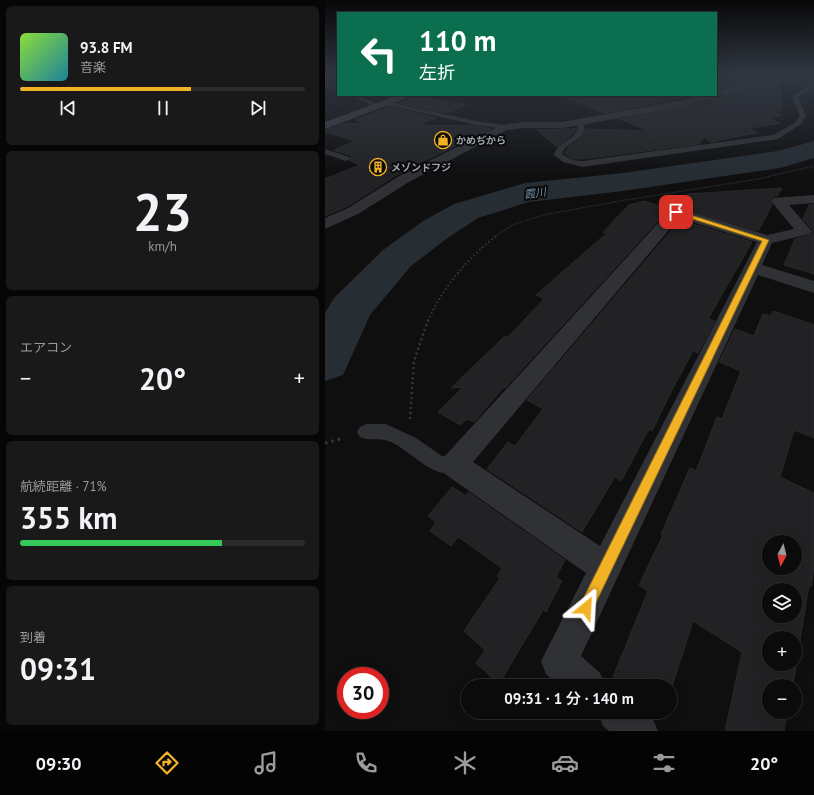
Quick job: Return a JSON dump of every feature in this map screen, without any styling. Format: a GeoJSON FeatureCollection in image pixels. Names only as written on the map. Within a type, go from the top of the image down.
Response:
{"type":"FeatureCollection","features":[{"type":"Feature","properties":{"kind":"street"},"geometry":{"type":"LineString","coordinates":[[325,126],[371,108]]}},
{"type":"Feature","properties":{"kind":"street"},"geometry":{"type":"LineString","coordinates":[[325,224],[353,211],[404,179],[505,127],[514,125],[562,125],[657,108]]}},
{"type":"Feature","properties":{"kind":"street"},"geometry":{"type":"LineString","coordinates":[[606,568],[454,465],[676,212],[766,240],[804,231],[778,201],[814,199]]}},
{"type":"Feature","properties":{"kind":"street"},"geometry":{"type":"LineString","coordinates":[[579,679],[559,661],[766,240]]}},
{"type":"Feature","properties":{"kind":"street"},"geometry":{"type":"LineString","coordinates":[[752,268],[814,287]]}},
{"type":"Feature","properties":{"kind":"street"},"geometry":{"type":"LineString","coordinates":[[625,719],[638,731]]}},
{"type":"Feature","properties":{"kind":"lane"},"geometry":{"type":"LineString","coordinates":[[402,108],[476,123],[505,127]]}},
{"type":"Feature","properties":{"kind":"lane"},"geometry":{"type":"LineString","coordinates":[[581,122],[582,128],[577,137],[558,152],[561,158],[568,162],[582,164],[775,137],[799,123],[803,116],[800,108]]}},
{"type":"Feature","properties":{"kind":"lane"},"geometry":{"type":"LineString","coordinates":[[325,151],[346,159]]}},
{"type":"Feature","properties":{"kind":"lane"},"geometry":{"type":"LineString","coordinates":[[366,432],[386,432],[410,444],[439,464],[454,465]]}},
{"type":"Feature","properties":{"kind":"path"},"geometry":{"type":"LineString","coordinates":[[410,444],[411,392],[416,355],[434,308],[462,268],[489,241],[505,229],[547,214],[624,199],[771,176],[814,166]]}},
{"type":"Feature","properties":{"kind":"building"},"geometry":{"type":"Polygon","coordinates":[[[386,108],[394,108],[436,118],[419,125],[475,126],[491,129],[407,169],[348,206],[325,216],[325,179],[360,165],[350,161],[351,157],[353,156],[334,150],[356,141],[325,132],[325,130],[345,123],[368,124],[356,120],[386,108]]]}},
{"type":"Feature","properties":{"kind":"building"},"geometry":{"type":"Polygon","coordinates":[[[424,108],[459,108],[447,113],[424,108]]]}},
{"type":"Feature","properties":{"kind":"building"},"geometry":{"type":"Polygon","coordinates":[[[592,108],[629,108],[604,113],[592,108]]]}},
{"type":"Feature","properties":{"kind":"building"},"geometry":{"type":"Polygon","coordinates":[[[678,108],[782,108],[782,110],[773,112],[782,115],[770,118],[780,123],[750,128],[757,133],[710,142],[705,137],[699,144],[582,159],[572,159],[564,153],[581,138],[586,129],[649,131],[620,119],[678,108]]]}},
{"type":"Feature","properties":{"kind":"building"},"geometry":{"type":"Polygon","coordinates":[[[576,129],[557,147],[537,130],[576,129]]]}},
{"type":"Feature","properties":{"kind":"building"},"geometry":{"type":"Polygon","coordinates":[[[782,188],[777,196],[773,196],[770,200],[772,205],[758,231],[677,207],[688,194],[782,188]]]}},
{"type":"Feature","properties":{"kind":"building"},"geometry":{"type":"Polygon","coordinates":[[[644,201],[669,209],[505,388],[504,387],[474,422],[467,419],[460,425],[438,412],[463,387],[451,388],[505,336],[508,337],[544,299],[536,295],[607,233],[603,232],[629,205],[644,201]]]}},
{"type":"Feature","properties":{"kind":"building"},"geometry":{"type":"Polygon","coordinates":[[[814,204],[814,274],[784,265],[795,239],[809,235],[813,232],[813,230],[803,219],[809,205],[814,204]]]}},
{"type":"Feature","properties":{"kind":"building"},"geometry":{"type":"Polygon","coordinates":[[[680,220],[752,242],[708,319],[715,321],[698,353],[693,351],[652,431],[649,429],[621,481],[615,477],[582,532],[487,469],[508,442],[515,446],[543,409],[527,400],[680,220]]]}},
{"type":"Feature","properties":{"kind":"building"},"geometry":{"type":"Polygon","coordinates":[[[773,311],[814,325],[814,438],[794,430],[780,477],[814,493],[814,566],[811,587],[809,585],[802,631],[762,631],[762,671],[795,671],[794,679],[762,679],[762,719],[786,719],[784,731],[725,731],[742,652],[693,621],[674,679],[616,679],[613,677],[648,591],[639,585],[663,535],[661,534],[690,468],[696,471],[717,417],[722,419],[741,371],[719,362],[735,329],[754,336],[763,314],[771,316],[773,311]]]}},
{"type":"Feature","properties":{"kind":"building"},"geometry":{"type":"Polygon","coordinates":[[[452,487],[466,496],[468,492],[565,560],[556,577],[562,581],[546,612],[543,610],[502,679],[494,679],[476,663],[485,650],[464,631],[500,578],[497,576],[502,568],[458,537],[451,546],[430,531],[436,522],[428,516],[452,487]]]}},
{"type":"Feature","properties":{"kind":"waterway","name":"霞川"},"geometry":{"type":"LineString","coordinates":[[325,361],[350,309],[397,258],[436,229],[466,211],[525,193],[623,182],[780,159],[814,149]]}},
{"type":"Feature","properties":{"kind":"place","name":"かめぢから"},"geometry":{"type":"Point","coordinates":[443,140]}},
{"type":"Feature","properties":{"kind":"place","name":"メゾンドフジ"},"geometry":{"type":"Point","coordinates":[378,167]}},
{"type":"Feature","properties":{"kind":"route"},"geometry":{"type":"LineString","coordinates":[[586,608],[766,240],[676,212]]}}]}
